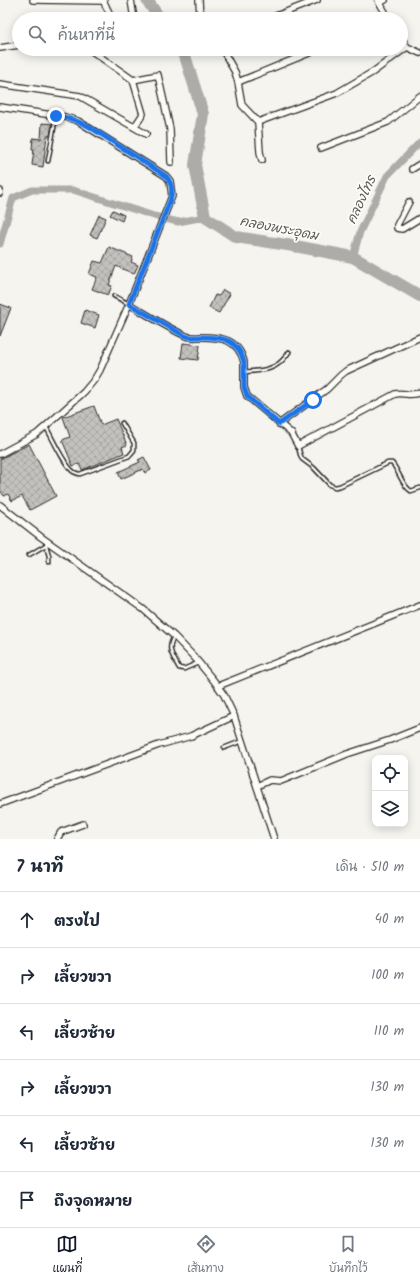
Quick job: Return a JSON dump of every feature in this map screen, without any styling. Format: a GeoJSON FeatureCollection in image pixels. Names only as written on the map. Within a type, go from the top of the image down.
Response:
{"type":"FeatureCollection","features":[{"type":"Feature","properties":{"kind":"street"},"geometry":{"type":"LineString","coordinates":[[33,0],[103,0],[109,12]]}},
{"type":"Feature","properties":{"kind":"street"},"geometry":{"type":"LineString","coordinates":[[131,0],[133,12]]}},
{"type":"Feature","properties":{"kind":"street"},"geometry":{"type":"LineString","coordinates":[[199,0],[200,12]]}},
{"type":"Feature","properties":{"kind":"street"},"geometry":{"type":"LineString","coordinates":[[286,12],[317,0]]}},
{"type":"Feature","properties":{"kind":"street"},"geometry":{"type":"LineString","coordinates":[[383,12],[379,2],[385,0]]}},
{"type":"Feature","properties":{"kind":"street"},"geometry":{"type":"LineString","coordinates":[[0,48],[12,46]]}},
{"type":"Feature","properties":{"kind":"street"},"geometry":{"type":"LineString","coordinates":[[408,47],[420,53]]}},
{"type":"Feature","properties":{"kind":"street"},"geometry":{"type":"LineString","coordinates":[[101,56],[133,80],[143,114],[135,126]]}},
{"type":"Feature","properties":{"kind":"street"},"geometry":{"type":"LineString","coordinates":[[226,56],[235,72],[242,105],[258,122],[262,160]]}},
{"type":"Feature","properties":{"kind":"street"},"geometry":{"type":"LineString","coordinates":[[238,82],[302,56]]}},
{"type":"Feature","properties":{"kind":"street"},"geometry":{"type":"LineString","coordinates":[[258,122],[337,93],[373,72],[395,56]]}},
{"type":"Feature","properties":{"kind":"street"},"geometry":{"type":"LineString","coordinates":[[133,80],[158,75],[170,129],[171,162]]}},
{"type":"Feature","properties":{"kind":"street"},"geometry":{"type":"LineString","coordinates":[[0,84],[80,96],[135,126],[146,134]]}},
{"type":"Feature","properties":{"kind":"street"},"geometry":{"type":"LineString","coordinates":[[321,148],[388,122],[420,96]]}},
{"type":"Feature","properties":{"kind":"street"},"geometry":{"type":"LineString","coordinates":[[0,107],[65,117],[78,121],[166,176],[172,187],[172,196],[129,304],[100,370],[94,380],[84,392],[37,434],[0,454]]}},
{"type":"Feature","properties":{"kind":"street"},"geometry":{"type":"LineString","coordinates":[[412,170],[420,164]]}},
{"type":"Feature","properties":{"kind":"street"},"geometry":{"type":"LineString","coordinates":[[409,202],[397,225],[397,228],[402,230],[420,218]]}},
{"type":"Feature","properties":{"kind":"street"},"geometry":{"type":"LineString","coordinates":[[129,304],[190,337],[221,338],[232,343],[240,352],[244,362],[244,387],[247,396],[290,433],[298,446],[395,394],[416,394],[420,392]]}},
{"type":"Feature","properties":{"kind":"street"},"geometry":{"type":"LineString","coordinates":[[279,424],[327,389],[346,371],[420,337]]}},
{"type":"Feature","properties":{"kind":"street"},"geometry":{"type":"LineString","coordinates":[[0,505],[48,544],[128,598],[174,636],[199,662],[224,695],[234,716],[274,839]]}},
{"type":"Feature","properties":{"kind":"street"},"geometry":{"type":"LineString","coordinates":[[218,686],[420,605]]}},
{"type":"Feature","properties":{"kind":"street"},"geometry":{"type":"LineString","coordinates":[[0,804],[159,745],[191,736],[234,716]]}},
{"type":"Feature","properties":{"kind":"street"},"geometry":{"type":"LineString","coordinates":[[257,786],[270,780],[286,779],[347,754],[390,740],[420,728]]}},
{"type":"Feature","properties":{"kind":"street"},"geometry":{"type":"LineString","coordinates":[[57,839],[61,832],[83,824]]}},
{"type":"Feature","properties":{"kind":"lane"},"geometry":{"type":"LineString","coordinates":[[48,161],[56,116]]}},
{"type":"Feature","properties":{"kind":"lane"},"geometry":{"type":"LineString","coordinates":[[114,296],[129,304]]}},
{"type":"Feature","properties":{"kind":"lane"},"geometry":{"type":"LineString","coordinates":[[244,372],[273,367],[289,352]]}},
{"type":"Feature","properties":{"kind":"lane"},"geometry":{"type":"LineString","coordinates":[[46,426],[67,465],[74,472],[80,474],[129,456],[134,450],[134,443],[122,423]]}},
{"type":"Feature","properties":{"kind":"lane"},"geometry":{"type":"LineString","coordinates":[[298,446],[302,459],[314,468],[330,485],[335,487],[388,463],[392,463],[407,488],[412,491],[420,488]]}},
{"type":"Feature","properties":{"kind":"lane"},"geometry":{"type":"LineString","coordinates":[[29,555],[48,544],[49,562]]}},
{"type":"Feature","properties":{"kind":"lane"},"geometry":{"type":"LineString","coordinates":[[174,636],[170,643],[170,648],[179,668],[184,669],[199,662]]}},
{"type":"Feature","properties":{"kind":"lane"},"geometry":{"type":"LineString","coordinates":[[224,748],[242,741]]}},
{"type":"Feature","properties":{"kind":"building"},"geometry":{"type":"Polygon","coordinates":[[[42,123],[52,124],[50,136],[47,136],[43,167],[32,165],[34,149],[32,149],[33,138],[41,139],[42,123]]]}},
{"type":"Feature","properties":{"kind":"building"},"geometry":{"type":"Polygon","coordinates":[[[113,210],[124,215],[122,221],[110,215],[113,210]]]}},
{"type":"Feature","properties":{"kind":"building"},"geometry":{"type":"Polygon","coordinates":[[[99,215],[106,218],[97,238],[90,235],[99,215]]]}},
{"type":"Feature","properties":{"kind":"building"},"geometry":{"type":"Polygon","coordinates":[[[109,247],[133,257],[131,262],[138,265],[134,274],[116,266],[109,285],[112,286],[108,295],[92,289],[97,277],[89,274],[94,261],[102,263],[109,247]]]}},
{"type":"Feature","properties":{"kind":"building"},"geometry":{"type":"Polygon","coordinates":[[[223,290],[230,294],[219,313],[209,308],[215,295],[219,296],[223,290]]]}},
{"type":"Feature","properties":{"kind":"building"},"geometry":{"type":"Polygon","coordinates":[[[0,304],[11,308],[0,336],[0,304]]]}},
{"type":"Feature","properties":{"kind":"building"},"geometry":{"type":"Polygon","coordinates":[[[85,310],[99,315],[95,328],[81,323],[85,310]]]}},
{"type":"Feature","properties":{"kind":"building"},"geometry":{"type":"Polygon","coordinates":[[[183,343],[200,345],[198,360],[181,358],[183,343]]]}},
{"type":"Feature","properties":{"kind":"building"},"geometry":{"type":"Polygon","coordinates":[[[94,406],[101,425],[116,419],[127,445],[122,447],[124,453],[82,470],[79,464],[73,466],[62,440],[70,437],[63,417],[94,406]]]}},
{"type":"Feature","properties":{"kind":"building"},"geometry":{"type":"Polygon","coordinates":[[[29,444],[56,496],[30,510],[22,496],[12,501],[8,494],[4,496],[0,490],[0,459],[29,444]]]}},
{"type":"Feature","properties":{"kind":"building"},"geometry":{"type":"Polygon","coordinates":[[[144,457],[151,470],[145,473],[143,469],[121,479],[118,472],[140,462],[138,460],[144,457]]]}},
{"type":"Feature","properties":{"kind":"waterway","name":"คลองพระอุดม"},"geometry":{"type":"LineString","coordinates":[[147,0],[155,12]]}},
{"type":"Feature","properties":{"kind":"waterway","name":"คลองพระอุดม"},"geometry":{"type":"LineString","coordinates":[[184,56],[203,114],[195,165],[205,217],[236,237],[353,257],[420,296]]}},
{"type":"Feature","properties":{"kind":"waterway","name":"คลองไทร"},"geometry":{"type":"LineString","coordinates":[[353,257],[360,232],[387,176],[420,142]]}},
{"type":"Feature","properties":{"kind":"waterway"},"geometry":{"type":"LineString","coordinates":[[0,244],[13,198],[32,190],[73,190],[154,216],[178,222],[205,217]]}},
{"type":"Feature","properties":{"kind":"route"},"geometry":{"type":"LineString","coordinates":[[56,116],[78,121],[88,126],[166,176],[170,181],[172,196],[129,304],[185,336],[194,338],[221,338],[232,343],[243,358],[244,387],[247,396],[279,424],[313,400]]}}]}
